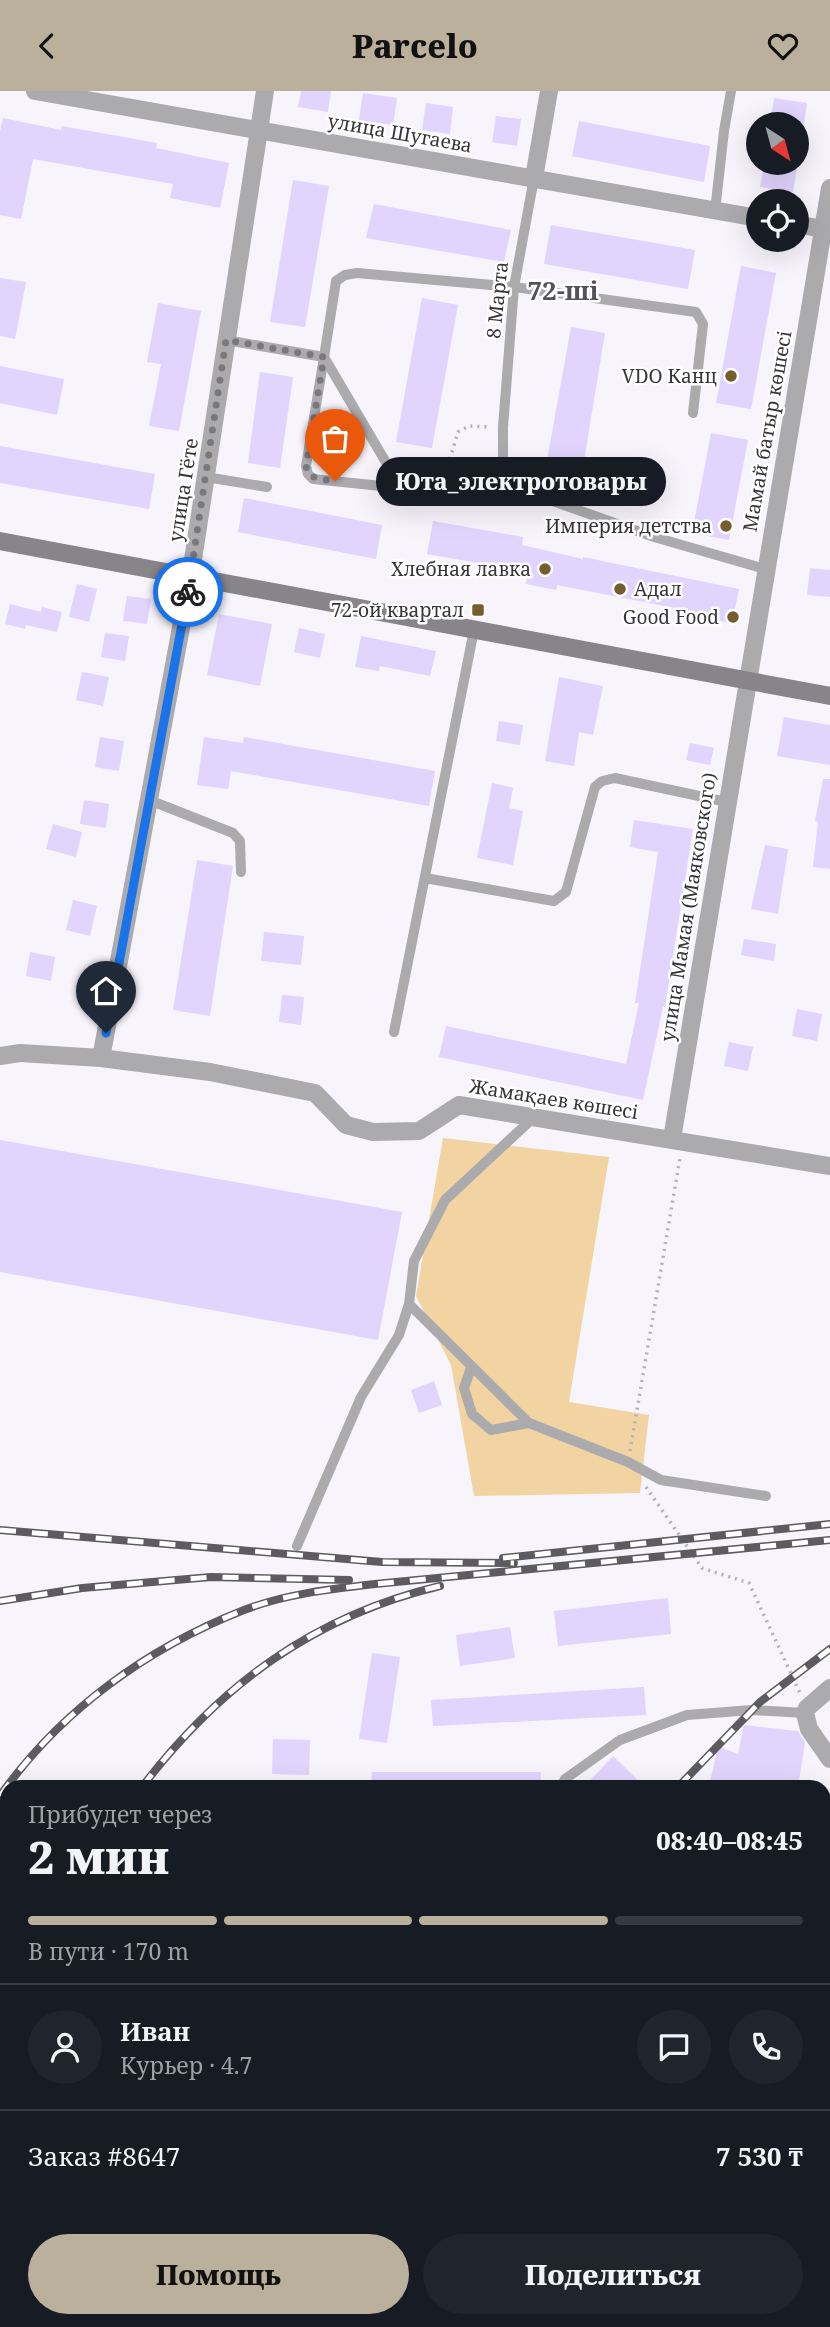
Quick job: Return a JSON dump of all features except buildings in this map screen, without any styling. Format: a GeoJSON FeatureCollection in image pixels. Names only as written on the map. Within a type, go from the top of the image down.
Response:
{"type":"FeatureCollection","features":[{"type":"Feature","properties":{"kind":"main road"},"geometry":{"type":"LineString","coordinates":[[0,541],[190,579],[384,612],[830,696]]}},
{"type":"Feature","properties":{"kind":"street","name":"улица Шугаева"},"geometry":{"type":"LineString","coordinates":[[35,91],[746,216]]}},
{"type":"Feature","properties":{"kind":"street","name":"улица Гёте"},"geometry":{"type":"LineString","coordinates":[[101,1058],[190,579],[265,91]]}},
{"type":"Feature","properties":{"kind":"street"},"geometry":{"type":"LineString","coordinates":[[534,178],[549,91]]}},
{"type":"Feature","properties":{"kind":"street","name":"Мамай батыр көшесі"},"geometry":{"type":"LineString","coordinates":[[746,681],[826,230],[830,188]]}},
{"type":"Feature","properties":{"kind":"street","name":"улица Мамая (Маяковского)"},"geometry":{"type":"LineString","coordinates":[[677,1140],[746,681]]}},
{"type":"Feature","properties":{"kind":"street","name":"Жамақаев көшесі"},"geometry":{"type":"LineString","coordinates":[[0,1056],[20,1053],[101,1058],[211,1072],[315,1093],[346,1125],[373,1132],[419,1131],[459,1105],[830,1166]]}},
{"type":"Feature","properties":{"kind":"street"},"geometry":{"type":"LineString","coordinates":[[830,1688],[806,1710],[810,1729],[830,1759]]}},
{"type":"Feature","properties":{"kind":"lane"},"geometry":{"type":"LineString","coordinates":[[715,211],[723,131],[732,91]]}},
{"type":"Feature","properties":{"kind":"lane","name":"8 Марта"},"geometry":{"type":"LineString","coordinates":[[534,178],[514,288],[503,427],[503,463],[516,488],[654,537],[765,569]]}},
{"type":"Feature","properties":{"kind":"lane"},"geometry":{"type":"LineString","coordinates":[[423,485],[401,488],[313,479],[308,474],[306,466],[335,281],[345,275],[357,273],[514,288],[696,312],[703,324],[693,413]]}},
{"type":"Feature","properties":{"kind":"lane"},"geometry":{"type":"LineString","coordinates":[[226,340],[324,357],[401,488]]}},
{"type":"Feature","properties":{"kind":"lane"},"geometry":{"type":"LineString","coordinates":[[206,477],[267,487]]}},
{"type":"Feature","properties":{"kind":"lane"},"geometry":{"type":"LineString","coordinates":[[394,1032],[474,630]]}},
{"type":"Feature","properties":{"kind":"lane"},"geometry":{"type":"LineString","coordinates":[[425,878],[554,901],[566,892],[595,787],[602,781],[615,778],[727,802]]}},
{"type":"Feature","properties":{"kind":"lane"},"geometry":{"type":"LineString","coordinates":[[149,800],[233,833],[240,841],[241,872]]}},
{"type":"Feature","properties":{"kind":"lane"},"geometry":{"type":"LineString","coordinates":[[297,1546],[361,1397],[398,1335],[409,1304],[414,1261],[445,1200],[534,1117]]}},
{"type":"Feature","properties":{"kind":"lane"},"geometry":{"type":"LineString","coordinates":[[409,1304],[529,1423],[628,1462],[661,1480],[766,1496]]}},
{"type":"Feature","properties":{"kind":"lane"},"geometry":{"type":"LineString","coordinates":[[471,1368],[464,1388],[472,1414],[491,1430],[529,1423]]}},
{"type":"Feature","properties":{"kind":"lane"},"geometry":{"type":"LineString","coordinates":[[564,1780],[620,1739],[687,1714],[806,1710]]}},
{"type":"Feature","properties":{"kind":"path"},"geometry":{"type":"LineString","coordinates":[[423,485],[446,471],[458,432],[469,426],[503,427]]}},
{"type":"Feature","properties":{"kind":"path"},"geometry":{"type":"LineString","coordinates":[[677,1140],[628,1462],[702,1568],[749,1583],[806,1710]]}},
{"type":"Feature","properties":{"kind":"shaded area"},"geometry":{"type":"Polygon","coordinates":[[[443,1138],[609,1157],[569,1402],[649,1415],[640,1493],[474,1496],[451,1365],[416,1296],[443,1138]]]}},
{"type":"Feature","properties":{"kind":"railway"},"geometry":{"type":"LineString","coordinates":[[503,1558],[830,1524]]}},
{"type":"Feature","properties":{"kind":"railway"},"geometry":{"type":"LineString","coordinates":[[0,1530],[382,1562],[514,1563]]}},
{"type":"Feature","properties":{"kind":"railway"},"geometry":{"type":"LineString","coordinates":[[12,1780],[50,1736],[108,1685],[173,1643],[208,1625],[260,1604],[308,1593],[375,1584],[830,1540]]}},
{"type":"Feature","properties":{"kind":"railway"},"geometry":{"type":"LineString","coordinates":[[0,1601],[82,1588],[211,1577],[349,1580]]}},
{"type":"Feature","properties":{"kind":"railway"},"geometry":{"type":"LineString","coordinates":[[148,1780],[204,1717],[237,1686],[273,1659],[351,1616],[394,1599],[440,1586]]}},
{"type":"Feature","properties":{"kind":"railway"},"geometry":{"type":"LineString","coordinates":[[685,1780],[760,1702],[830,1649]]}},
{"type":"Feature","properties":{"kind":"way so far"},"geometry":{"type":"LineString","coordinates":[[188,592],[226,340],[324,357],[306,466],[313,479],[335,481]]}},
{"type":"Feature","properties":{"kind":"place","name":"VDO Канц"},"geometry":{"type":"Point","coordinates":[731,376]}},
{"type":"Feature","properties":{"kind":"place","name":"Юта_электротовары"},"geometry":{"type":"Point","coordinates":[335,481]}},
{"type":"Feature","properties":{"kind":"place","name":"Империя детства"},"geometry":{"type":"Point","coordinates":[726,526]}},
{"type":"Feature","properties":{"kind":"place","name":"Хлебная лавка"},"geometry":{"type":"Point","coordinates":[545,569]}},
{"type":"Feature","properties":{"kind":"place","name":"Адал"},"geometry":{"type":"Point","coordinates":[620,589]}},
{"type":"Feature","properties":{"kind":"place","name":"72-ой квартал"},"geometry":{"type":"Point","coordinates":[478,610]}},
{"type":"Feature","properties":{"kind":"place","name":"Good Food"},"geometry":{"type":"Point","coordinates":[733,617]}},
{"type":"Feature","properties":{"kind":"district","name":"72-ші"},"geometry":{"type":"Point","coordinates":[563,290]}},
{"type":"Feature","properties":{"kind":"route"},"geometry":{"type":"LineString","coordinates":[[106,1033],[188,592]]}}]}
